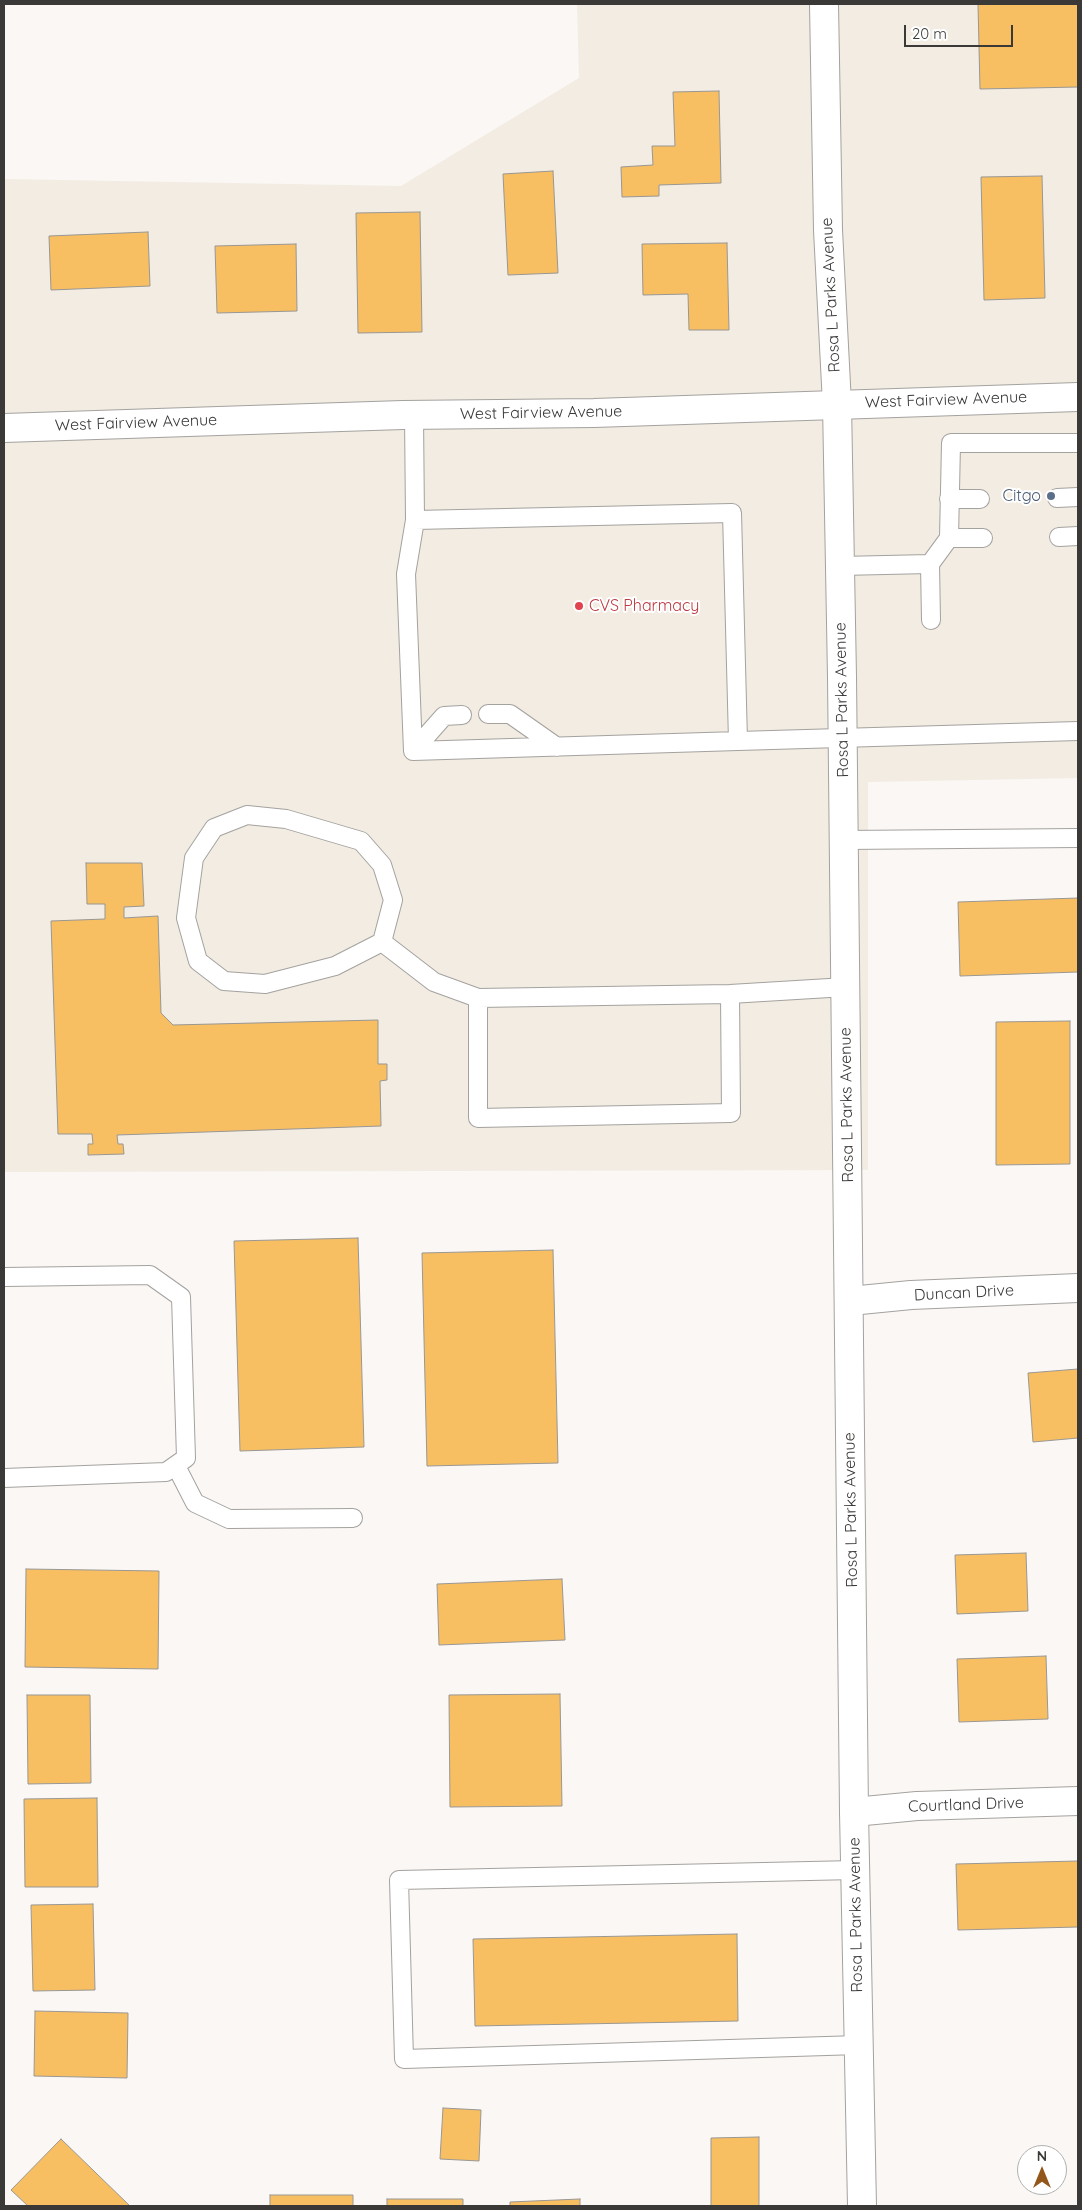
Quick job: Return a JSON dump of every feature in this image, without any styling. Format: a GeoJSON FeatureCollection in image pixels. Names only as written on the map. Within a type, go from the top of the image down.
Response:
{"type":"FeatureCollection","features":[{"type":"Feature","properties":{"kind":"street","name":"Rosa L Parks Avenue"},"geometry":{"type":"LineString","coordinates":[[824,4],[828,230],[837,404],[843,737],[854,1812],[862,2206]]}},
{"type":"Feature","properties":{"kind":"street","name":"West Fairview Avenue"},"geometry":{"type":"LineString","coordinates":[[4,428],[414,415],[594,413],[1078,397]]}},
{"type":"Feature","properties":{"kind":"street","name":"Duncan Drive"},"geometry":{"type":"LineString","coordinates":[[850,1301],[911,1295],[1078,1288]]}},
{"type":"Feature","properties":{"kind":"street","name":"Courtland Drive"},"geometry":{"type":"LineString","coordinates":[[854,1812],[917,1806],[1078,1801]]}},
{"type":"Feature","properties":{"kind":"lane"},"geometry":{"type":"LineString","coordinates":[[413,752],[406,574],[415,520],[414,415]]}},
{"type":"Feature","properties":{"kind":"lane"},"geometry":{"type":"LineString","coordinates":[[931,620],[930,564],[949,538],[951,443],[1078,443]]}},
{"type":"Feature","properties":{"kind":"lane"},"geometry":{"type":"LineString","coordinates":[[1057,498],[1078,497]]}},
{"type":"Feature","properties":{"kind":"lane"},"geometry":{"type":"LineString","coordinates":[[949,499],[980,499]]}},
{"type":"Feature","properties":{"kind":"lane"},"geometry":{"type":"LineString","coordinates":[[415,520],[732,513],[738,741]]}},
{"type":"Feature","properties":{"kind":"lane"},"geometry":{"type":"LineString","coordinates":[[1060,537],[1078,536]]}},
{"type":"Feature","properties":{"kind":"lane"},"geometry":{"type":"LineString","coordinates":[[949,538],[983,538]]}},
{"type":"Feature","properties":{"kind":"lane"},"geometry":{"type":"LineString","coordinates":[[840,566],[930,564]]}},
{"type":"Feature","properties":{"kind":"lane"},"geometry":{"type":"LineString","coordinates":[[488,714],[510,714],[557,747]]}},
{"type":"Feature","properties":{"kind":"lane"},"geometry":{"type":"LineString","coordinates":[[413,752],[444,716],[462,715]]}},
{"type":"Feature","properties":{"kind":"lane"},"geometry":{"type":"LineString","coordinates":[[413,752],[1078,731]]}},
{"type":"Feature","properties":{"kind":"lane"},"geometry":{"type":"LineString","coordinates":[[247,815],[286,820],[361,841],[382,865],[393,900],[382,942],[335,966],[265,984],[224,981],[198,961],[186,918],[194,858],[214,828],[247,815]]}},
{"type":"Feature","properties":{"kind":"lane"},"geometry":{"type":"LineString","coordinates":[[844,840],[1078,838]]}},
{"type":"Feature","properties":{"kind":"lane"},"geometry":{"type":"LineString","coordinates":[[382,942],[434,982],[478,998],[730,994],[846,987]]}},
{"type":"Feature","properties":{"kind":"lane"},"geometry":{"type":"LineString","coordinates":[[478,998],[478,1118],[731,1113],[730,994]]}},
{"type":"Feature","properties":{"kind":"lane"},"geometry":{"type":"LineString","coordinates":[[4,1277],[150,1275],[180,1296],[186,1458],[166,1472],[4,1478]]}},
{"type":"Feature","properties":{"kind":"lane"},"geometry":{"type":"LineString","coordinates":[[176,1466],[195,1503],[228,1519],[353,1518]]}},
{"type":"Feature","properties":{"kind":"lane"},"geometry":{"type":"LineString","coordinates":[[855,1870],[399,1880],[404,2060],[859,2045]]}},
{"type":"Feature","properties":{"kind":"shaded area"},"geometry":{"type":"Polygon","coordinates":[[[577,4],[1078,4],[1078,778],[868,782],[868,1170],[4,1172],[4,179],[401,186],[579,78],[577,4]]]}},
{"type":"Feature","properties":{"kind":"building"},"geometry":{"type":"Polygon","coordinates":[[[978,4],[1078,4],[1078,87],[980,89],[978,4]]]}},
{"type":"Feature","properties":{"kind":"building"},"geometry":{"type":"Polygon","coordinates":[[[719,91],[721,183],[659,185],[659,196],[622,197],[621,167],[653,165],[652,146],[675,146],[673,92],[719,91]]]}},
{"type":"Feature","properties":{"kind":"building"},"geometry":{"type":"Polygon","coordinates":[[[553,171],[558,273],[508,275],[503,174],[553,171]]]}},
{"type":"Feature","properties":{"kind":"building"},"geometry":{"type":"Polygon","coordinates":[[[1042,176],[1045,298],[984,300],[981,177],[1042,176]]]}},
{"type":"Feature","properties":{"kind":"building"},"geometry":{"type":"Polygon","coordinates":[[[420,212],[422,332],[358,333],[356,213],[420,212]]]}},
{"type":"Feature","properties":{"kind":"building"},"geometry":{"type":"Polygon","coordinates":[[[148,232],[150,286],[51,290],[49,236],[148,232]]]}},
{"type":"Feature","properties":{"kind":"building"},"geometry":{"type":"Polygon","coordinates":[[[727,243],[729,330],[689,330],[688,294],[643,295],[642,244],[727,243]]]}},
{"type":"Feature","properties":{"kind":"building"},"geometry":{"type":"Polygon","coordinates":[[[296,244],[297,311],[217,313],[215,246],[296,244]]]}},
{"type":"Feature","properties":{"kind":"building"},"geometry":{"type":"Polygon","coordinates":[[[86,863],[142,863],[144,906],[124,907],[124,918],[158,916],[161,1013],[173,1025],[378,1020],[378,1064],[387,1064],[387,1080],[380,1081],[381,1126],[117,1135],[118,1144],[123,1144],[124,1154],[88,1155],[88,1144],[93,1144],[92,1134],[58,1134],[51,921],[105,919],[105,904],[87,904],[86,863]]]}},
{"type":"Feature","properties":{"kind":"building"},"geometry":{"type":"Polygon","coordinates":[[[1078,898],[1078,972],[960,976],[958,902],[1078,898]]]}},
{"type":"Feature","properties":{"kind":"building"},"geometry":{"type":"Polygon","coordinates":[[[1070,1021],[1070,1164],[996,1165],[996,1022],[1070,1021]]]}},
{"type":"Feature","properties":{"kind":"building"},"geometry":{"type":"Polygon","coordinates":[[[358,1238],[364,1447],[240,1451],[234,1241],[358,1238]]]}},
{"type":"Feature","properties":{"kind":"building"},"geometry":{"type":"Polygon","coordinates":[[[553,1250],[558,1463],[427,1466],[422,1253],[553,1250]]]}},
{"type":"Feature","properties":{"kind":"building"},"geometry":{"type":"Polygon","coordinates":[[[1078,1369],[1078,1438],[1033,1442],[1028,1373],[1078,1369]]]}},
{"type":"Feature","properties":{"kind":"building"},"geometry":{"type":"Polygon","coordinates":[[[1026,1553],[1028,1611],[957,1614],[955,1555],[1026,1553]]]}},
{"type":"Feature","properties":{"kind":"building"},"geometry":{"type":"Polygon","coordinates":[[[26,1569],[159,1571],[158,1669],[25,1667],[26,1569]]]}},
{"type":"Feature","properties":{"kind":"building"},"geometry":{"type":"Polygon","coordinates":[[[562,1579],[565,1640],[439,1645],[437,1584],[562,1579]]]}},
{"type":"Feature","properties":{"kind":"building"},"geometry":{"type":"Polygon","coordinates":[[[1046,1656],[1048,1719],[959,1722],[957,1659],[1046,1656]]]}},
{"type":"Feature","properties":{"kind":"building"},"geometry":{"type":"Polygon","coordinates":[[[560,1694],[562,1806],[450,1807],[449,1695],[560,1694]]]}},
{"type":"Feature","properties":{"kind":"building"},"geometry":{"type":"Polygon","coordinates":[[[27,1695],[90,1695],[91,1783],[28,1784],[27,1695]]]}},
{"type":"Feature","properties":{"kind":"building"},"geometry":{"type":"Polygon","coordinates":[[[97,1798],[98,1887],[25,1887],[24,1799],[97,1798]]]}},
{"type":"Feature","properties":{"kind":"building"},"geometry":{"type":"Polygon","coordinates":[[[1078,1861],[1078,1927],[958,1930],[956,1864],[1078,1861]]]}},
{"type":"Feature","properties":{"kind":"building"},"geometry":{"type":"Polygon","coordinates":[[[93,1904],[95,1990],[33,1991],[31,1905],[93,1904]]]}},
{"type":"Feature","properties":{"kind":"building"},"geometry":{"type":"Polygon","coordinates":[[[737,1934],[738,2021],[475,2026],[473,1939],[737,1934]]]}},
{"type":"Feature","properties":{"kind":"building"},"geometry":{"type":"Polygon","coordinates":[[[35,2011],[128,2013],[127,2078],[34,2076],[35,2011]]]}},
{"type":"Feature","properties":{"kind":"building"},"geometry":{"type":"Polygon","coordinates":[[[443,2108],[481,2110],[479,2161],[440,2159],[443,2108]]]}},
{"type":"Feature","properties":{"kind":"building"},"geometry":{"type":"Polygon","coordinates":[[[759,2137],[759,2206],[711,2206],[711,2138],[759,2137]]]}},
{"type":"Feature","properties":{"kind":"building"},"geometry":{"type":"Polygon","coordinates":[[[61,2139],[130,2206],[28,2206],[11,2190],[61,2139]]]}},
{"type":"Feature","properties":{"kind":"building"},"geometry":{"type":"Polygon","coordinates":[[[270,2195],[353,2195],[353,2206],[270,2206],[270,2195]]]}},
{"type":"Feature","properties":{"kind":"building"},"geometry":{"type":"Polygon","coordinates":[[[387,2199],[463,2199],[463,2206],[387,2206],[387,2199]]]}},
{"type":"Feature","properties":{"kind":"building"},"geometry":{"type":"Polygon","coordinates":[[[580,2199],[580,2206],[510,2206],[510,2202],[580,2199]]]}},
{"type":"Feature","properties":{"kind":"place","name":"Citgo"},"geometry":{"type":"Point","coordinates":[1051,496]}},
{"type":"Feature","properties":{"kind":"place","name":"CVS Pharmacy"},"geometry":{"type":"Point","coordinates":[579,606]}}]}
